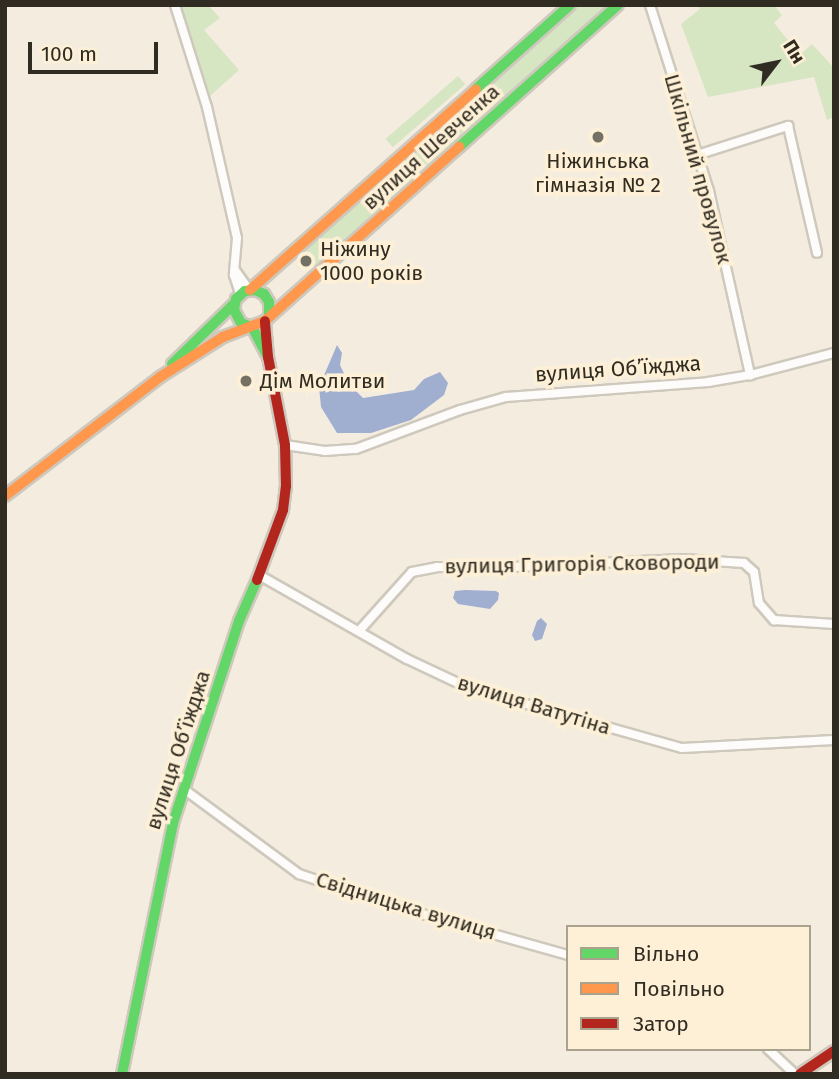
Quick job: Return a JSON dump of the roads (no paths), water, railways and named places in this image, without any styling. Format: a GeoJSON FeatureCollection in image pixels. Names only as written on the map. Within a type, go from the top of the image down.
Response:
{"type":"FeatureCollection","features":[{"type":"Feature","properties":{"kind":"main road","name":"вулиця Шевченка"},"geometry":{"type":"LineString","coordinates":[[160,377],[243,295],[570,5]]}},
{"type":"Feature","properties":{"kind":"main road","name":"вулиця Шевченка"},"geometry":{"type":"LineString","coordinates":[[267,319],[618,5]]}},
{"type":"Feature","properties":{"kind":"main road"},"geometry":{"type":"LineString","coordinates":[[260,292],[267,298],[270,307],[267,319],[251,327],[237,319],[243,295],[260,292]]}},
{"type":"Feature","properties":{"kind":"main road","name":"вулиця Обʼїжджа"},"geometry":{"type":"LineString","coordinates":[[122,1074],[173,823],[239,621],[283,510],[286,486],[285,445],[268,357],[267,319]]}},
{"type":"Feature","properties":{"kind":"main road","name":"вулиця Шевченка"},"geometry":{"type":"LineString","coordinates":[[5,496],[160,377],[223,337],[251,327]]}},
{"type":"Feature","properties":{"kind":"main road","name":"вулиця Обʼїжджа"},"geometry":{"type":"LineString","coordinates":[[251,327],[268,357]]}},
{"type":"Feature","properties":{"kind":"main road"},"geometry":{"type":"LineString","coordinates":[[797,1074],[834,1051]]}},
{"type":"Feature","properties":{"kind":"street"},"geometry":{"type":"LineString","coordinates":[[175,5],[207,107],[237,238],[234,270],[243,295]]}},
{"type":"Feature","properties":{"kind":"street","name":"Шкільний провулок"},"geometry":{"type":"LineString","coordinates":[[650,5],[709,191],[750,375]]}},
{"type":"Feature","properties":{"kind":"street"},"geometry":{"type":"LineString","coordinates":[[697,155],[788,127],[817,253]]}},
{"type":"Feature","properties":{"kind":"street","name":"вулиця Обʼїжджа"},"geometry":{"type":"LineString","coordinates":[[285,445],[325,451],[356,449],[499,399],[573,391],[686,385],[750,375],[834,353]]}},
{"type":"Feature","properties":{"kind":"street","name":"вулиця Григорія Сковороди"},"geometry":{"type":"LineString","coordinates":[[359,631],[412,572],[437,567],[491,568],[683,559],[744,563],[754,572],[759,603],[774,620],[834,624]]}},
{"type":"Feature","properties":{"kind":"street","name":"вулиця Ватутіна"},"geometry":{"type":"LineString","coordinates":[[259,575],[407,659],[460,684],[681,748],[834,740]]}},
{"type":"Feature","properties":{"kind":"street","name":"Свідницька вулиця"},"geometry":{"type":"LineString","coordinates":[[185,790],[299,874],[397,907],[566,954]]}},
{"type":"Feature","properties":{"kind":"street"},"geometry":{"type":"LineString","coordinates":[[770,1051],[797,1074]]}},
{"type":"Feature","properties":{"kind":"water"},"geometry":{"type":"Polygon","coordinates":[[[337,345],[342,353],[340,365],[349,384],[363,398],[414,390],[424,379],[440,372],[448,383],[444,395],[411,420],[371,433],[337,433],[321,407],[319,387],[337,345]]]}},
{"type":"Feature","properties":{"kind":"water"},"geometry":{"type":"Polygon","coordinates":[[[455,591],[496,591],[499,593],[498,600],[490,609],[458,604],[453,598],[455,591]]]}},
{"type":"Feature","properties":{"kind":"water"},"geometry":{"type":"Polygon","coordinates":[[[541,618],[547,624],[542,639],[535,641],[532,635],[537,621],[541,618]]]}},
{"type":"Feature","properties":{"kind":"place","name":"Ніжинська гімназія № 2"},"geometry":{"type":"Point","coordinates":[598,137]}},
{"type":"Feature","properties":{"kind":"place","name":"Ніжину 1000 років"},"geometry":{"type":"Point","coordinates":[306,261]}},
{"type":"Feature","properties":{"kind":"place","name":"Дім Молитви"},"geometry":{"type":"Point","coordinates":[246,381]}}]}
